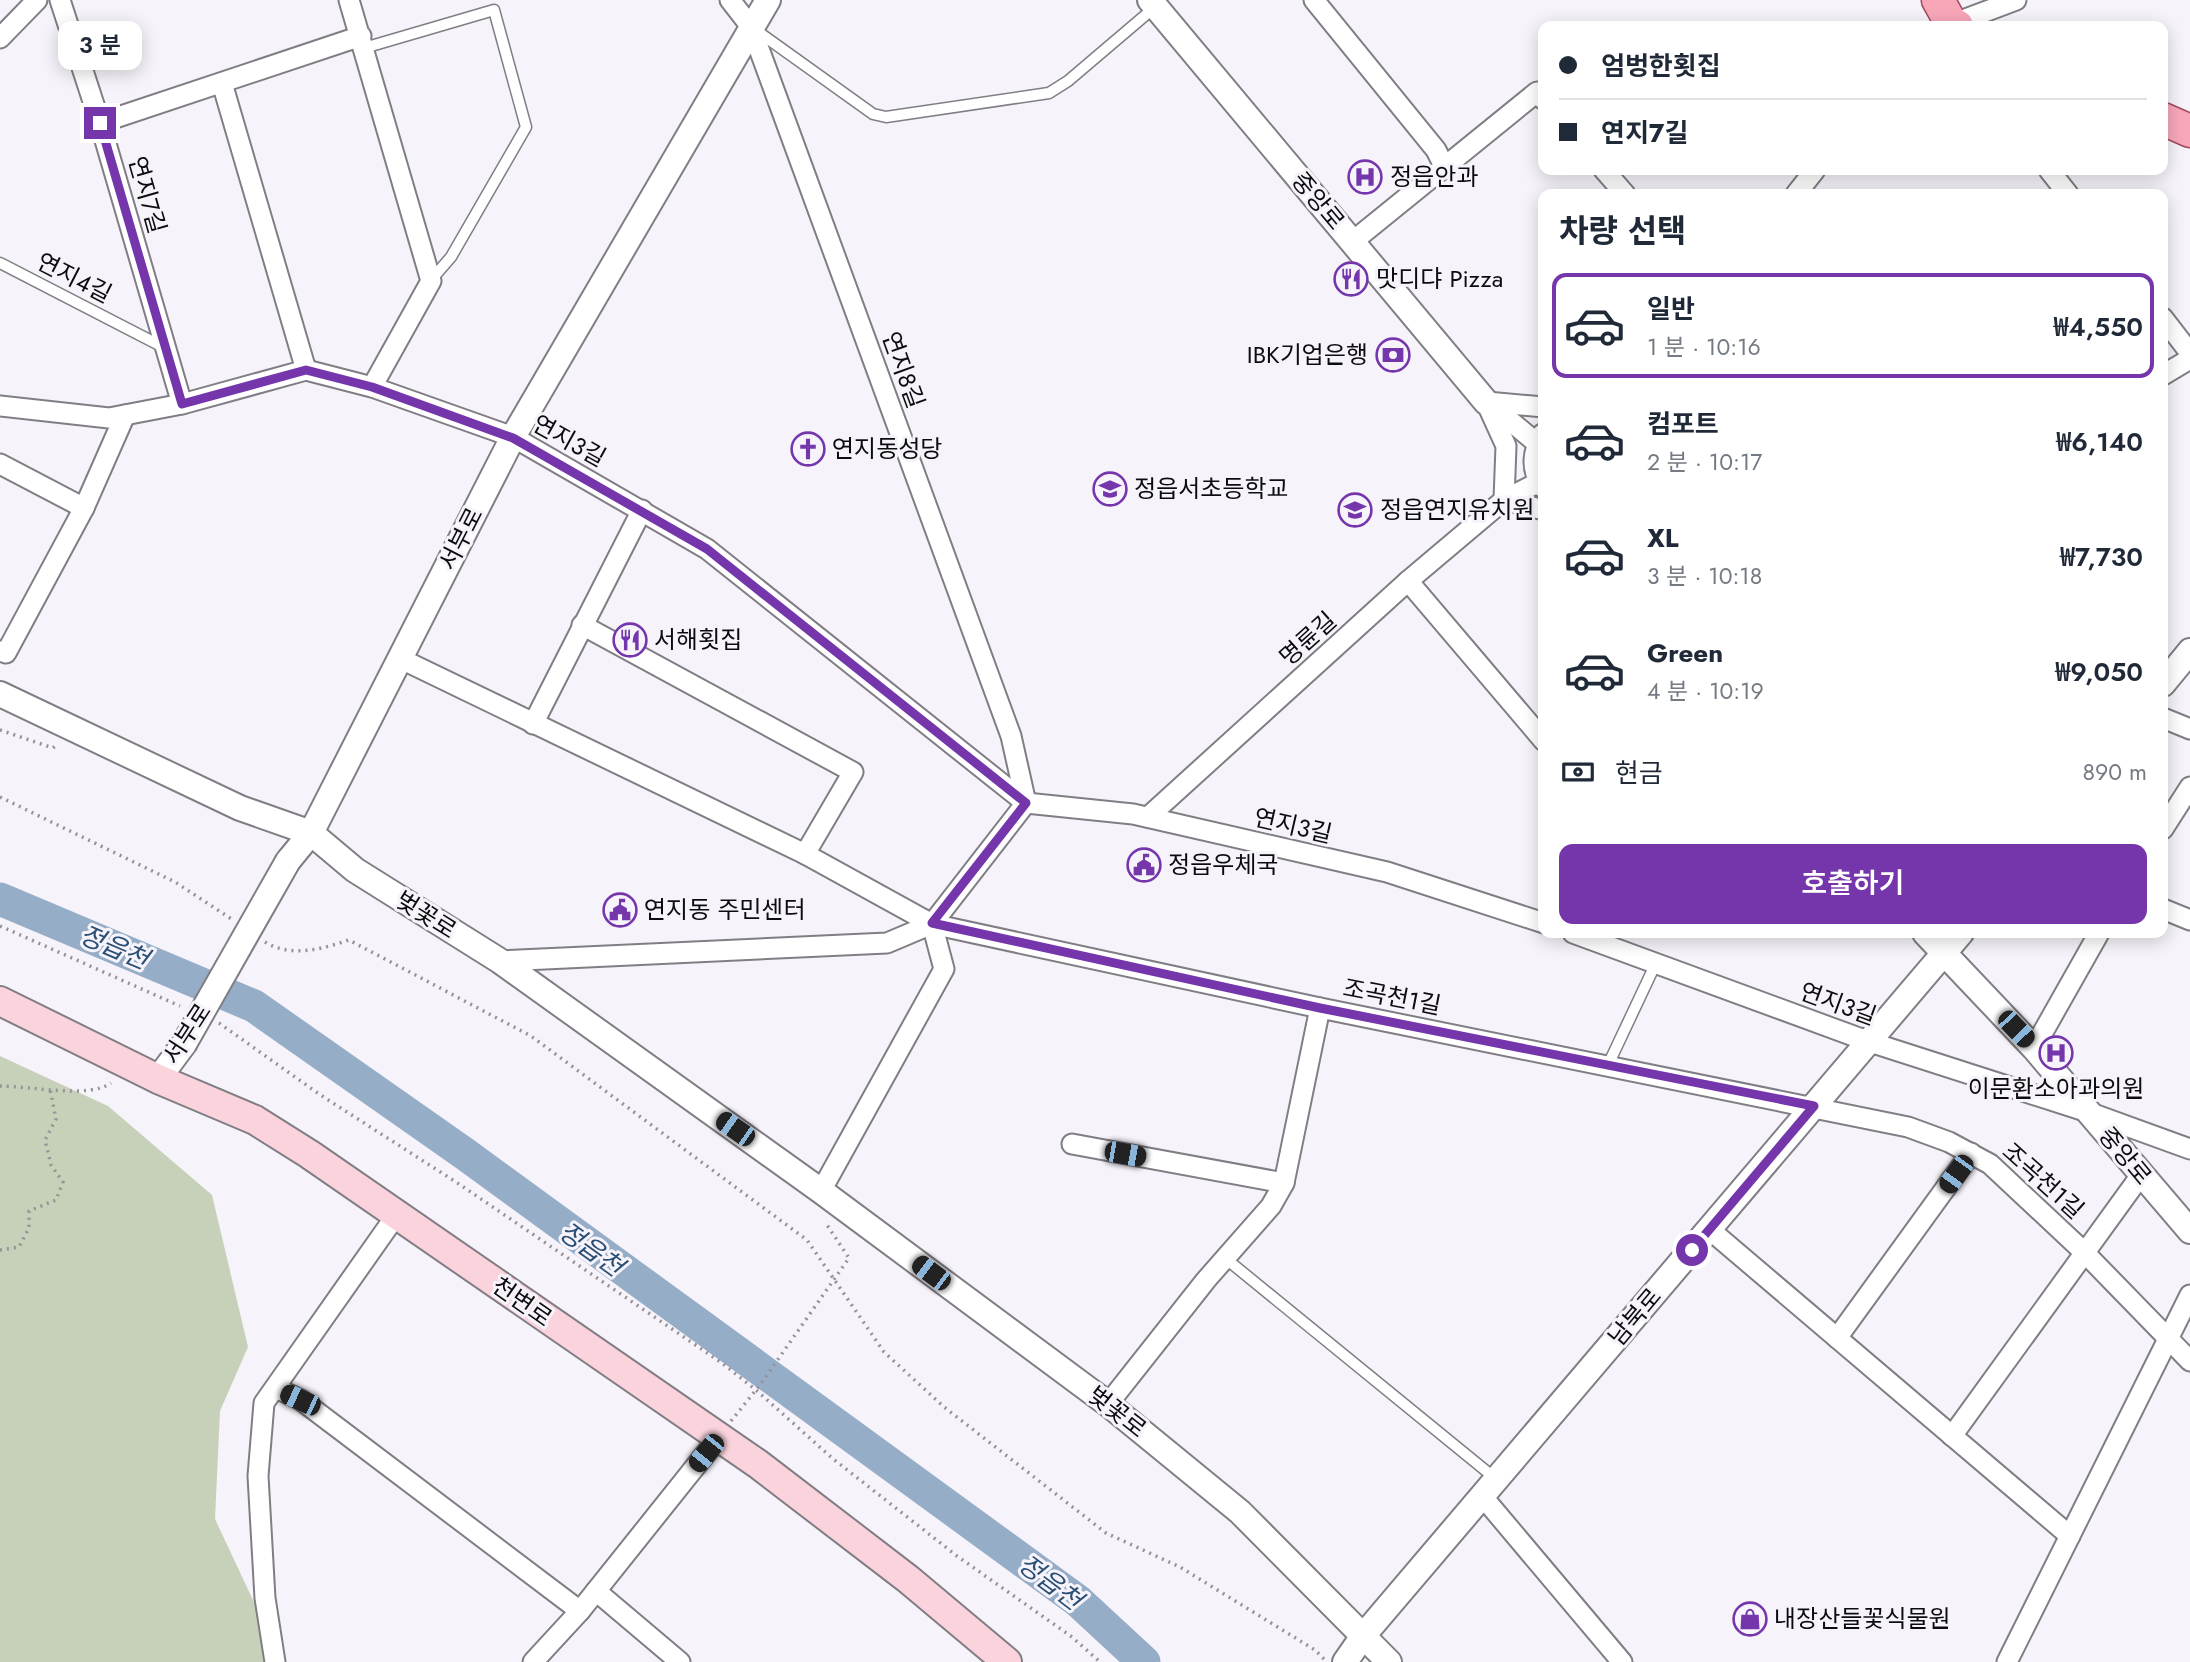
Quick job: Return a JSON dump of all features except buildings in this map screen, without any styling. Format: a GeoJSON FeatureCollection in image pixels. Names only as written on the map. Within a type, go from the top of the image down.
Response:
{"type":"FeatureCollection","features":[{"type":"Feature","properties":{"kind":"main road"},"geometry":{"type":"LineString","coordinates":[[2168,121],[2190,131]]}},
{"type":"Feature","properties":{"kind":"main road","name":"천변로"},"geometry":{"type":"LineString","coordinates":[[0,1001],[146,1073],[255,1120],[397,1214],[719,1437],[908,1579],[1007,1662]]}},
{"type":"Feature","properties":{"kind":"street"},"geometry":{"type":"LineString","coordinates":[[0,38],[37,0]]}},
{"type":"Feature","properties":{"kind":"street","name":"연지7길"},"geometry":{"type":"LineString","coordinates":[[60,0],[100,123],[182,404]]}},
{"type":"Feature","properties":{"kind":"street"},"geometry":{"type":"LineString","coordinates":[[349,0],[430,281],[372,387]]}},
{"type":"Feature","properties":{"kind":"street","name":"연지8길"},"geometry":{"type":"LineString","coordinates":[[730,0],[751,27],[1011,736],[1026,803]]}},
{"type":"Feature","properties":{"kind":"street","name":"서부로"},"geometry":{"type":"LineString","coordinates":[[146,1073],[184,1044],[288,861],[311,833],[513,438],[768,0]]}},
{"type":"Feature","properties":{"kind":"street"},"geometry":{"type":"LineString","coordinates":[[1314,0],[1436,150],[1445,168]]}},
{"type":"Feature","properties":{"kind":"street"},"geometry":{"type":"LineString","coordinates":[[1949,20],[2017,0]]}},
{"type":"Feature","properties":{"kind":"street","name":"중앙로"},"geometry":{"type":"LineString","coordinates":[[1151,2],[1486,402]]}},
{"type":"Feature","properties":{"kind":"street"},"geometry":{"type":"LineString","coordinates":[[100,123],[222,83],[363,42]]}},
{"type":"Feature","properties":{"kind":"street"},"geometry":{"type":"LineString","coordinates":[[222,83],[306,370]]}},
{"type":"Feature","properties":{"kind":"street"},"geometry":{"type":"LineString","coordinates":[[1352,242],[1538,93]]}},
{"type":"Feature","properties":{"kind":"street"},"geometry":{"type":"LineString","coordinates":[[1608,175],[1621,189]]}},
{"type":"Feature","properties":{"kind":"street"},"geometry":{"type":"LineString","coordinates":[[1800,189],[1811,175]]}},
{"type":"Feature","properties":{"kind":"street"},"geometry":{"type":"LineString","coordinates":[[2053,175],[2064,189]]}},
{"type":"Feature","properties":{"kind":"street"},"geometry":{"type":"LineString","coordinates":[[2168,324],[2190,353]]}},
{"type":"Feature","properties":{"kind":"street"},"geometry":{"type":"LineString","coordinates":[[2168,372],[2190,359]]}},
{"type":"Feature","properties":{"kind":"street","name":"연지3길"},"geometry":{"type":"LineString","coordinates":[[0,406],[109,418],[182,404],[306,370],[372,387],[513,438],[707,549],[1026,803],[1148,817],[1387,872],[1538,921]]}},
{"type":"Feature","properties":{"kind":"street"},"geometry":{"type":"LineString","coordinates":[[1486,402],[1538,406]]}},
{"type":"Feature","properties":{"kind":"street"},"geometry":{"type":"LineString","coordinates":[[1486,402],[1538,438]]}},
{"type":"Feature","properties":{"kind":"street"},"geometry":{"type":"LineString","coordinates":[[1486,402],[1506,446],[1504,500],[1538,508]]}},
{"type":"Feature","properties":{"kind":"street"},"geometry":{"type":"LineString","coordinates":[[0,651],[6,653],[84,508],[125,415]]}},
{"type":"Feature","properties":{"kind":"street"},"geometry":{"type":"LineString","coordinates":[[1538,447],[1538,473]]}},
{"type":"Feature","properties":{"kind":"street"},"geometry":{"type":"LineString","coordinates":[[0,464],[84,508]]}},
{"type":"Feature","properties":{"kind":"street","name":"명륜길"},"geometry":{"type":"LineString","coordinates":[[1148,817],[1408,581],[1504,500],[1538,485]]}},
{"type":"Feature","properties":{"kind":"street"},"geometry":{"type":"LineString","coordinates":[[533,724],[642,510]]}},
{"type":"Feature","properties":{"kind":"street"},"geometry":{"type":"LineString","coordinates":[[1408,581],[1538,734]]}},
{"type":"Feature","properties":{"kind":"street"},"geometry":{"type":"LineString","coordinates":[[582,625],[853,772],[804,854]]}},
{"type":"Feature","properties":{"kind":"street"},"geometry":{"type":"LineString","coordinates":[[2168,678],[2190,651]]}},
{"type":"Feature","properties":{"kind":"street","name":"조곡천1길"},"geometry":{"type":"LineString","coordinates":[[400,658],[804,854],[932,923],[1320,1008],[1908,1127],[1971,1153],[1990,1164],[2084,1252],[2190,1361]]}},
{"type":"Feature","properties":{"kind":"street","name":"벚꽃로"},"geometry":{"type":"LineString","coordinates":[[0,694],[240,808],[311,833],[355,870],[500,961],[821,1191],[1108,1404],[1240,1512],[1389,1662]]}},
{"type":"Feature","properties":{"kind":"street"},"geometry":{"type":"LineString","coordinates":[[2168,720],[2190,729]]}},
{"type":"Feature","properties":{"kind":"street"},"geometry":{"type":"LineString","coordinates":[[2168,821],[2190,787]]}},
{"type":"Feature","properties":{"kind":"street"},"geometry":{"type":"LineString","coordinates":[[500,961],[887,943],[932,923],[1026,803]]}},
{"type":"Feature","properties":{"kind":"street"},"geometry":{"type":"LineString","coordinates":[[2168,911],[2190,920]]}},
{"type":"Feature","properties":{"kind":"street"},"geometry":{"type":"LineString","coordinates":[[821,1191],[944,969],[932,923]]}},
{"type":"Feature","properties":{"kind":"street","name":"연지3길"},"geometry":{"type":"LineString","coordinates":[[1593,938],[1870,1042],[2088,1112],[2190,1149]]}},
{"type":"Feature","properties":{"kind":"street","name":"중앙로"},"geometry":{"type":"LineString","coordinates":[[1929,938],[2034,1048],[2190,1231]]}},
{"type":"Feature","properties":{"kind":"street","name":"남북로"},"geometry":{"type":"LineString","coordinates":[[1345,1662],[1363,1636],[1957,938]]}},
{"type":"Feature","properties":{"kind":"street"},"geometry":{"type":"LineString","coordinates":[[2034,1048],[2096,938]]}},
{"type":"Feature","properties":{"kind":"street"},"geometry":{"type":"LineString","coordinates":[[1108,1404],[1225,1258],[1271,1206],[1284,1183],[1320,1008]]}},
{"type":"Feature","properties":{"kind":"street"},"geometry":{"type":"LineString","coordinates":[[1072,1144],[1284,1183]]}},
{"type":"Feature","properties":{"kind":"street"},"geometry":{"type":"LineString","coordinates":[[1837,1338],[1971,1153]]}},
{"type":"Feature","properties":{"kind":"street"},"geometry":{"type":"LineString","coordinates":[[1952,1436],[2141,1175]]}},
{"type":"Feature","properties":{"kind":"street"},"geometry":{"type":"LineString","coordinates":[[275,1662],[265,1598],[258,1476],[264,1403],[397,1214]]}},
{"type":"Feature","properties":{"kind":"street"},"geometry":{"type":"LineString","coordinates":[[1709,1229],[2070,1536]]}},
{"type":"Feature","properties":{"kind":"street"},"geometry":{"type":"LineString","coordinates":[[2007,1662],[2190,1295]]}},
{"type":"Feature","properties":{"kind":"street"},"geometry":{"type":"LineString","coordinates":[[276,1388],[300,1400],[580,1611]]}},
{"type":"Feature","properties":{"kind":"street"},"geometry":{"type":"LineString","coordinates":[[533,1662],[580,1611],[719,1437]]}},
{"type":"Feature","properties":{"kind":"street"},"geometry":{"type":"LineString","coordinates":[[1490,1488],[1622,1662]]}},
{"type":"Feature","properties":{"kind":"street"},"geometry":{"type":"LineString","coordinates":[[596,1591],[680,1662]]}},
{"type":"Feature","properties":{"kind":"lane"},"geometry":{"type":"LineString","coordinates":[[751,27],[873,114],[886,117],[1049,93],[1068,80],[1151,2]]}},
{"type":"Feature","properties":{"kind":"lane"},"geometry":{"type":"LineString","coordinates":[[363,42],[494,10],[526,127],[451,257],[430,281]]}},
{"type":"Feature","properties":{"kind":"lane","name":"연지4길"},"geometry":{"type":"LineString","coordinates":[[0,263],[166,349]]}},
{"type":"Feature","properties":{"kind":"lane"},"geometry":{"type":"LineString","coordinates":[[1608,1065],[1656,962]]}},
{"type":"Feature","properties":{"kind":"lane"},"geometry":{"type":"LineString","coordinates":[[1225,1258],[1490,1488]]}},
{"type":"Feature","properties":{"kind":"path"},"geometry":{"type":"LineString","coordinates":[[0,797],[175,882],[244,927]]}},
{"type":"Feature","properties":{"kind":"path"},"geometry":{"type":"LineString","coordinates":[[0,926],[192,1011]]}},
{"type":"Feature","properties":{"kind":"path"},"geometry":{"type":"LineString","coordinates":[[255,935],[278,950],[319,950],[349,940],[531,1036],[807,1240],[884,1352],[944,1407],[1105,1533],[1180,1567],[1315,1650],[1328,1662]]}},
{"type":"Feature","properties":{"kind":"path"},"geometry":{"type":"LineString","coordinates":[[214,1021],[319,1094],[459,1184],[756,1390],[832,1458],[957,1556],[1072,1637],[1100,1662]]}},
{"type":"Feature","properties":{"kind":"path"},"geometry":{"type":"LineString","coordinates":[[0,1086],[104,1088],[146,1073]]}},
{"type":"Feature","properties":{"kind":"path"},"geometry":{"type":"LineString","coordinates":[[0,1250],[19,1247],[29,1228],[29,1211],[56,1200],[63,1182],[51,1165],[45,1140],[56,1119],[50,1089]]}},
{"type":"Feature","properties":{"kind":"path"},"geometry":{"type":"LineString","coordinates":[[719,1437],[810,1317],[849,1258],[819,1213],[821,1191]]}},
{"type":"Feature","properties":{"kind":"green space"},"geometry":{"type":"Polygon","coordinates":[[[0,1056],[108,1106],[212,1195],[248,1347],[220,1411],[215,1519],[282,1662],[0,1662],[0,1056]]]}},
{"type":"Feature","properties":{"kind":"waterway","name":"정읍천"},"geometry":{"type":"LineString","coordinates":[[0,899],[254,1006],[465,1154],[1078,1601],[1144,1662]]}},
{"type":"Feature","properties":{"kind":"place","name":"정읍안과"},"geometry":{"type":"Point","coordinates":[1365,177]}},
{"type":"Feature","properties":{"kind":"place","name":"맛디댜 Pizza"},"geometry":{"type":"Point","coordinates":[1351,279]}},
{"type":"Feature","properties":{"kind":"place","name":"IBK기업은행"},"geometry":{"type":"Point","coordinates":[1393,355]}},
{"type":"Feature","properties":{"kind":"place","name":"연지동성당"},"geometry":{"type":"Point","coordinates":[808,449]}},
{"type":"Feature","properties":{"kind":"place","name":"정읍서초등학교"},"geometry":{"type":"Point","coordinates":[1110,489]}},
{"type":"Feature","properties":{"kind":"place","name":"정읍연지유치원"},"geometry":{"type":"Point","coordinates":[1355,510]}},
{"type":"Feature","properties":{"kind":"place","name":"서해횟집"},"geometry":{"type":"Point","coordinates":[630,640]}},
{"type":"Feature","properties":{"kind":"place","name":"정읍우체국"},"geometry":{"type":"Point","coordinates":[1144,865]}},
{"type":"Feature","properties":{"kind":"place","name":"연지동 주민센터"},"geometry":{"type":"Point","coordinates":[620,910]}},
{"type":"Feature","properties":{"kind":"place","name":"이문환소아과의원"},"geometry":{"type":"Point","coordinates":[2056,1053]}},
{"type":"Feature","properties":{"kind":"place","name":"내장산들꽃식물원"},"geometry":{"type":"Point","coordinates":[1750,1619]}},
{"type":"Feature","properties":{"kind":"route"},"geometry":{"type":"LineString","coordinates":[[100,123],[182,404],[306,370],[372,387],[513,438],[707,549],[1026,803],[932,923],[1320,1008],[1814,1106],[1692,1250]]}}]}
